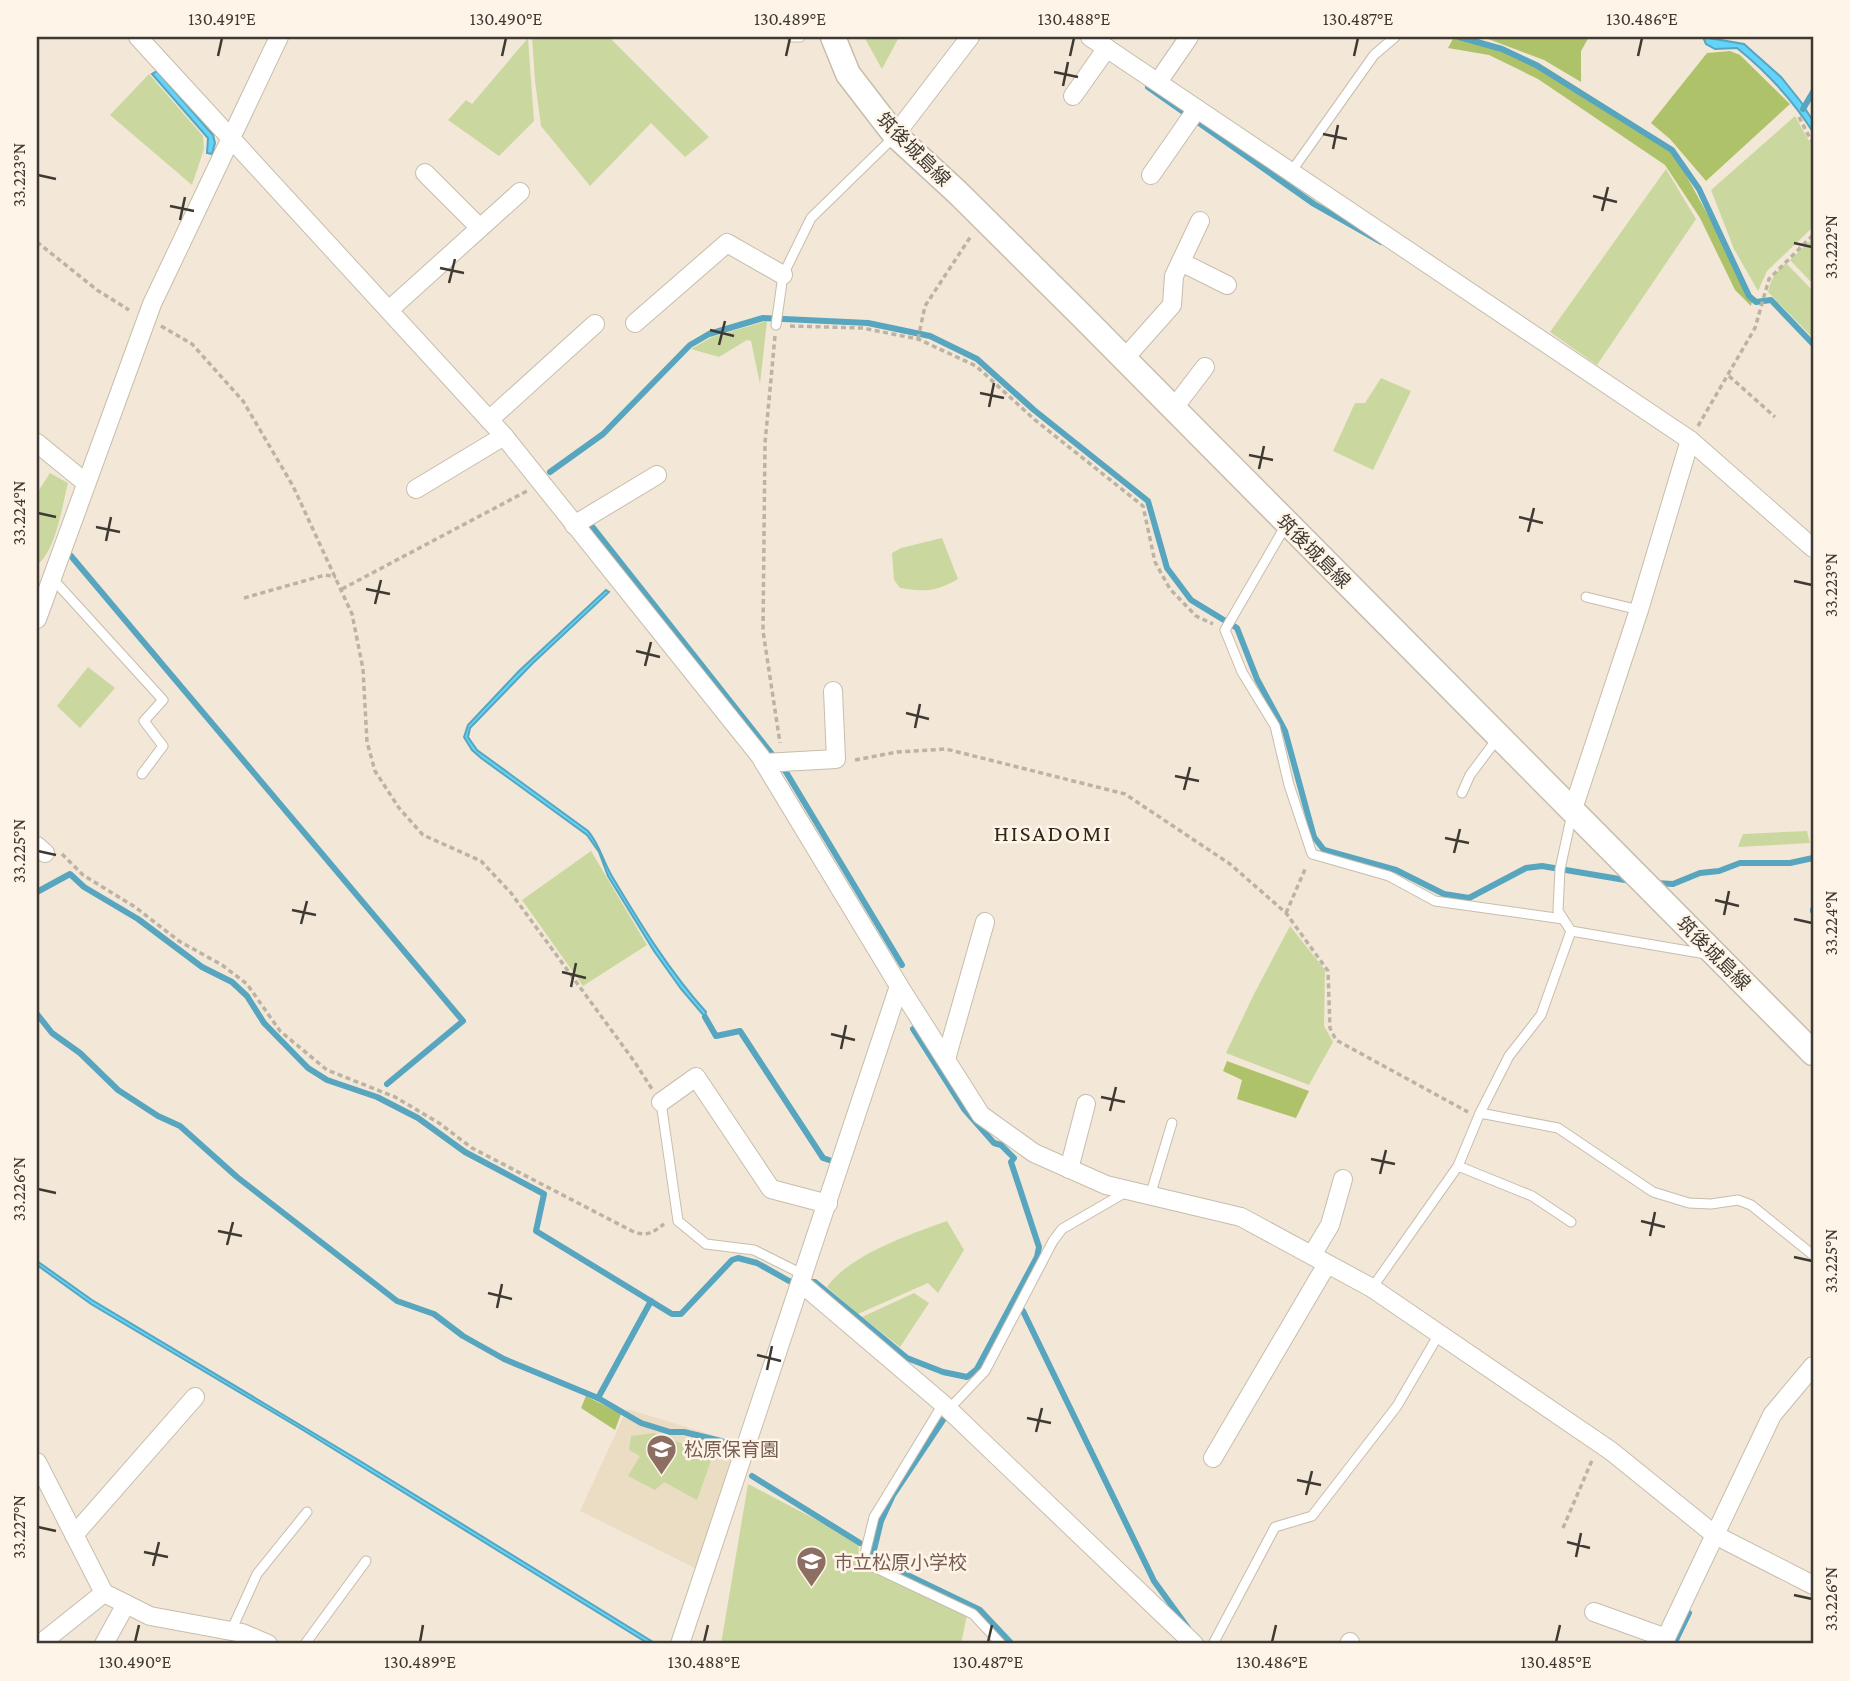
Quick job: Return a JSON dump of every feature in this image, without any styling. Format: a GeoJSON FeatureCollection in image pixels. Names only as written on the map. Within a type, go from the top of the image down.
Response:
{"type":"FeatureCollection","features":[{"type":"Feature","properties":{"kind":"street"},"geometry":{"type":"LineString","coordinates":[[138,37],[504,436],[764,763],[899,986],[981,1115],[1034,1153],[1069,1169],[1106,1185],[1241,1217],[1372,1288],[1599,1443],[1715,1535],[1813,1585]]}},
{"type":"Feature","properties":{"kind":"street"},"geometry":{"type":"LineString","coordinates":[[37,619],[147,319],[279,37]]}},
{"type":"Feature","properties":{"kind":"street","name":"筑後城島線"},"geometry":{"type":"LineString","coordinates":[[833,37],[848,74],[895,135],[985,220],[1813,1051]]}},
{"type":"Feature","properties":{"kind":"street"},"geometry":{"type":"LineString","coordinates":[[895,135],[970,37]]}},
{"type":"Feature","properties":{"kind":"street"},"geometry":{"type":"LineString","coordinates":[[1090,37],[1690,440],[1813,548]]}},
{"type":"Feature","properties":{"kind":"street"},"geometry":{"type":"LineString","coordinates":[[1158,82],[1189,37]]}},
{"type":"Feature","properties":{"kind":"street"},"geometry":{"type":"LineString","coordinates":[[1073,96],[1107,48]]}},
{"type":"Feature","properties":{"kind":"street"},"geometry":{"type":"LineString","coordinates":[[1151,175],[1198,109]]}},
{"type":"Feature","properties":{"kind":"street"},"geometry":{"type":"LineString","coordinates":[[425,173],[480,228]]}},
{"type":"Feature","properties":{"kind":"street"},"geometry":{"type":"LineString","coordinates":[[389,310],[520,192]]}},
{"type":"Feature","properties":{"kind":"street"},"geometry":{"type":"LineString","coordinates":[[1124,359],[1171,305],[1174,276],[1200,221]]}},
{"type":"Feature","properties":{"kind":"street"},"geometry":{"type":"LineString","coordinates":[[635,323],[727,243],[783,275]]}},
{"type":"Feature","properties":{"kind":"street"},"geometry":{"type":"LineString","coordinates":[[1181,262],[1227,285]]}},
{"type":"Feature","properties":{"kind":"street"},"geometry":{"type":"LineString","coordinates":[[489,420],[596,324]]}},
{"type":"Feature","properties":{"kind":"street"},"geometry":{"type":"LineString","coordinates":[[1173,409],[1205,367]]}},
{"type":"Feature","properties":{"kind":"street"},"geometry":{"type":"LineString","coordinates":[[416,489],[504,436]]}},
{"type":"Feature","properties":{"kind":"street"},"geometry":{"type":"LineString","coordinates":[[1573,809],[1639,610],[1690,440]]}},
{"type":"Feature","properties":{"kind":"street"},"geometry":{"type":"LineString","coordinates":[[37,443],[86,483]]}},
{"type":"Feature","properties":{"kind":"street"},"geometry":{"type":"LineString","coordinates":[[574,525],[657,475]]}},
{"type":"Feature","properties":{"kind":"street"},"geometry":{"type":"LineString","coordinates":[[764,763],[836,759],[833,691]]}},
{"type":"Feature","properties":{"kind":"street"},"geometry":{"type":"LineString","coordinates":[[946,1059],[985,922]]}},
{"type":"Feature","properties":{"kind":"street"},"geometry":{"type":"LineString","coordinates":[[680,1644],[899,986]]}},
{"type":"Feature","properties":{"kind":"street"},"geometry":{"type":"LineString","coordinates":[[661,1102],[696,1077],[771,1189],[828,1204]]}},
{"type":"Feature","properties":{"kind":"street"},"geometry":{"type":"LineString","coordinates":[[1069,1169],[1086,1104]]}},
{"type":"Feature","properties":{"kind":"street"},"geometry":{"type":"LineString","coordinates":[[1213,1458],[1319,1260],[1343,1179]]}},
{"type":"Feature","properties":{"kind":"street"},"geometry":{"type":"LineString","coordinates":[[803,1279],[946,1407],[1194,1644]]}},
{"type":"Feature","properties":{"kind":"street"},"geometry":{"type":"LineString","coordinates":[[1594,1612],[1665,1641],[1772,1415],[1813,1366]]}},
{"type":"Feature","properties":{"kind":"street"},"geometry":{"type":"LineString","coordinates":[[74,1535],[195,1397]]}},
{"type":"Feature","properties":{"kind":"street"},"geometry":{"type":"LineString","coordinates":[[37,1462],[104,1593],[150,1616],[231,1631],[248,1640],[268,1644]]}},
{"type":"Feature","properties":{"kind":"street"},"geometry":{"type":"LineString","coordinates":[[40,1644],[104,1593]]}},
{"type":"Feature","properties":{"kind":"street"},"geometry":{"type":"LineString","coordinates":[[104,1644],[126,1604]]}},
{"type":"Feature","properties":{"kind":"lane"},"geometry":{"type":"LineString","coordinates":[[1291,172],[1374,55],[1395,37]]}},
{"type":"Feature","properties":{"kind":"lane"},"geometry":{"type":"LineString","coordinates":[[776,325],[783,275],[811,218],[895,135]]}},
{"type":"Feature","properties":{"kind":"lane"},"geometry":{"type":"LineString","coordinates":[[1287,524],[1225,630],[1242,672],[1275,726],[1289,785],[1312,854],[1390,876],[1435,901],[1563,919]]}},
{"type":"Feature","properties":{"kind":"lane"},"geometry":{"type":"LineString","coordinates":[[52,578],[163,699],[145,721],[163,746],[142,774]]}},
{"type":"Feature","properties":{"kind":"lane"},"geometry":{"type":"LineString","coordinates":[[1586,597],[1639,610]]}},
{"type":"Feature","properties":{"kind":"lane"},"geometry":{"type":"LineString","coordinates":[[1462,793],[1470,775],[1500,736]]}},
{"type":"Feature","properties":{"kind":"lane"},"geometry":{"type":"LineString","coordinates":[[1573,809],[1560,869],[1558,911],[1571,930],[1717,956]]}},
{"type":"Feature","properties":{"kind":"lane"},"geometry":{"type":"LineString","coordinates":[[1372,1288],[1458,1166],[1479,1115],[1509,1056],[1541,1015],[1571,930]]}},
{"type":"Feature","properties":{"kind":"lane"},"geometry":{"type":"LineString","coordinates":[[661,1102],[678,1221],[706,1244],[754,1250],[803,1279]]}},
{"type":"Feature","properties":{"kind":"lane"},"geometry":{"type":"LineString","coordinates":[[1479,1115],[1558,1128],[1654,1192],[1689,1203],[1711,1204],[1738,1200],[1751,1205],[1813,1255]]}},
{"type":"Feature","properties":{"kind":"lane"},"geometry":{"type":"LineString","coordinates":[[1150,1196],[1172,1123]]}},
{"type":"Feature","properties":{"kind":"lane"},"geometry":{"type":"LineString","coordinates":[[1458,1166],[1532,1196],[1571,1222]]}},
{"type":"Feature","properties":{"kind":"lane"},"geometry":{"type":"LineString","coordinates":[[1001,1644],[974,1614],[863,1562],[874,1517],[946,1407],[985,1371],[1053,1241],[1062,1229],[1128,1191]]}},
{"type":"Feature","properties":{"kind":"lane"},"geometry":{"type":"LineString","coordinates":[[1213,1644],[1275,1527],[1312,1516],[1397,1406],[1439,1334]]}},
{"type":"Feature","properties":{"kind":"lane"},"geometry":{"type":"LineString","coordinates":[[231,1631],[257,1574],[307,1512]]}},
{"type":"Feature","properties":{"kind":"lane"},"geometry":{"type":"LineString","coordinates":[[305,1644],[366,1561]]}},
{"type":"Feature","properties":{"kind":"path"},"geometry":{"type":"LineString","coordinates":[[1798,117],[1813,144]]}},
{"type":"Feature","properties":{"kind":"path"},"geometry":{"type":"LineString","coordinates":[[918,339],[925,306],[974,232],[985,220]]}},
{"type":"Feature","properties":{"kind":"path"},"geometry":{"type":"LineString","coordinates":[[1690,440],[1755,328],[1769,279],[1813,235]]}},
{"type":"Feature","properties":{"kind":"path"},"geometry":{"type":"LineString","coordinates":[[37,242],[97,290],[192,344],[243,401],[293,486],[352,614],[363,669],[367,742],[375,771],[398,808],[423,835],[481,861],[510,893],[634,1061],[661,1102]]}},
{"type":"Feature","properties":{"kind":"path"},"geometry":{"type":"LineString","coordinates":[[783,763],[763,631],[765,443],[776,325],[862,328],[918,339],[976,366],[1035,420],[1143,506],[1155,562],[1170,589],[1196,616],[1225,630]]}},
{"type":"Feature","properties":{"kind":"path"},"geometry":{"type":"LineString","coordinates":[[1729,376],[1775,417]]}},
{"type":"Feature","properties":{"kind":"path"},"geometry":{"type":"LineString","coordinates":[[341,589],[541,483]]}},
{"type":"Feature","properties":{"kind":"path"},"geometry":{"type":"LineString","coordinates":[[244,598],[325,575],[336,577]]}},
{"type":"Feature","properties":{"kind":"path"},"geometry":{"type":"LineString","coordinates":[[836,759],[842,762],[897,752],[946,749],[1125,794],[1230,864],[1286,913],[1328,971],[1330,1028],[1336,1040],[1479,1115]]}},
{"type":"Feature","properties":{"kind":"path"},"geometry":{"type":"LineString","coordinates":[[46,849],[135,907],[179,941],[222,965],[247,984],[280,1031],[327,1070],[395,1097],[439,1123],[472,1149],[632,1231],[643,1235],[652,1233],[677,1214]]}},
{"type":"Feature","properties":{"kind":"path"},"geometry":{"type":"LineString","coordinates":[[1286,913],[1312,854]]}},
{"type":"Feature","properties":{"kind":"path"},"geometry":{"type":"LineString","coordinates":[[1563,1528],[1599,1443]]}},
{"type":"Feature","properties":{"kind":"shaded area","name":"松原保育園"},"geometry":{"type":"Polygon","coordinates":[[[627,1409],[736,1442],[697,1569],[580,1511],[627,1409]]]}},
{"type":"Feature","properties":{"kind":"green space"},"geometry":{"type":"Polygon","coordinates":[[[532,37],[609,37],[709,137],[685,157],[651,123],[590,186],[541,126],[532,37]]]}},
{"type":"Feature","properties":{"kind":"green space"},"geometry":{"type":"Polygon","coordinates":[[[864,37],[899,37],[882,69],[864,37]]]}},
{"type":"Feature","properties":{"kind":"green space"},"geometry":{"type":"Polygon","coordinates":[[[1454,37],[1473,37],[1539,63],[1670,146],[1753,297],[1751,306],[1735,290],[1700,218],[1665,165],[1538,79],[1489,55],[1448,48],[1454,37]]]}},
{"type":"Feature","properties":{"kind":"green space"},"geometry":{"type":"Polygon","coordinates":[[[1483,37],[1589,37],[1581,51],[1581,82],[1544,60],[1483,37]]]}},
{"type":"Feature","properties":{"kind":"green space"},"geometry":{"type":"Polygon","coordinates":[[[528,38],[534,121],[499,156],[448,120],[466,100],[472,104],[528,38]]]}},
{"type":"Feature","properties":{"kind":"green space"},"geometry":{"type":"Polygon","coordinates":[[[1730,51],[1740,55],[1790,104],[1706,181],[1670,139],[1651,123],[1707,53],[1730,51]]]}},
{"type":"Feature","properties":{"kind":"green space"},"geometry":{"type":"Polygon","coordinates":[[[149,74],[203,136],[204,149],[192,185],[110,115],[149,74]]]}},
{"type":"Feature","properties":{"kind":"green space"},"geometry":{"type":"Polygon","coordinates":[[[1795,116],[1813,148],[1813,227],[1767,271],[1758,291],[1734,249],[1711,190],[1795,116]]]}},
{"type":"Feature","properties":{"kind":"green space"},"geometry":{"type":"Polygon","coordinates":[[[1666,169],[1696,219],[1597,365],[1550,332],[1666,169]]]}},
{"type":"Feature","properties":{"kind":"green space"},"geometry":{"type":"Polygon","coordinates":[[[1813,238],[1813,284],[1790,260],[1813,238]]]}},
{"type":"Feature","properties":{"kind":"green space"},"geometry":{"type":"Polygon","coordinates":[[[1786,263],[1813,291],[1813,338],[1768,292],[1774,276],[1786,263]]]}},
{"type":"Feature","properties":{"kind":"green space"},"geometry":{"type":"Polygon","coordinates":[[[767,321],[760,384],[751,341],[747,340],[719,357],[691,349],[712,337],[767,321]]]}},
{"type":"Feature","properties":{"kind":"green space"},"geometry":{"type":"Polygon","coordinates":[[[1381,378],[1411,391],[1373,470],[1333,451],[1355,403],[1365,403],[1381,378]]]}},
{"type":"Feature","properties":{"kind":"green space"},"geometry":{"type":"Polygon","coordinates":[[[50,473],[68,483],[54,539],[37,565],[37,493],[50,473]]]}},
{"type":"Feature","properties":{"kind":"green space"},"geometry":{"type":"Polygon","coordinates":[[[942,538],[958,579],[930,590],[900,588],[894,580],[892,553],[901,548],[942,538]]]}},
{"type":"Feature","properties":{"kind":"green space"},"geometry":{"type":"Polygon","coordinates":[[[88,667],[115,688],[80,728],[57,706],[88,667]]]}},
{"type":"Feature","properties":{"kind":"green space"},"geometry":{"type":"Polygon","coordinates":[[[1807,831],[1810,843],[1738,847],[1743,834],[1807,831]]]}},
{"type":"Feature","properties":{"kind":"green space"},"geometry":{"type":"Polygon","coordinates":[[[591,851],[647,945],[583,986],[522,900],[591,851]]]}},
{"type":"Feature","properties":{"kind":"green space"},"geometry":{"type":"Polygon","coordinates":[[[1290,926],[1325,970],[1324,1026],[1333,1042],[1309,1085],[1226,1053],[1290,926]]]}},
{"type":"Feature","properties":{"kind":"green space"},"geometry":{"type":"Polygon","coordinates":[[[1227,1061],[1309,1091],[1296,1118],[1237,1099],[1242,1080],[1223,1071],[1227,1061]]]}},
{"type":"Feature","properties":{"kind":"green space"},"geometry":{"type":"Polygon","coordinates":[[[947,1221],[964,1250],[938,1293],[928,1283],[858,1314],[827,1287],[865,1255],[947,1221]]]}},
{"type":"Feature","properties":{"kind":"green space"},"geometry":{"type":"Polygon","coordinates":[[[914,1293],[929,1303],[900,1347],[862,1317],[914,1293]]]}},
{"type":"Feature","properties":{"kind":"green space"},"geometry":{"type":"Polygon","coordinates":[[[586,1396],[621,1414],[615,1430],[581,1408],[586,1396]]]}},
{"type":"Feature","properties":{"kind":"green space"},"geometry":{"type":"Polygon","coordinates":[[[654,1433],[713,1455],[697,1500],[664,1482],[655,1490],[628,1476],[640,1456],[629,1450],[631,1436],[654,1433]]]}},
{"type":"Feature","properties":{"kind":"green space","name":"市立松原小学校"},"geometry":{"type":"Polygon","coordinates":[[[748,1484],[859,1542],[858,1563],[967,1615],[961,1644],[721,1644],[748,1484]]]}},
{"type":"Feature","properties":{"kind":"water"},"geometry":{"type":"Polygon","coordinates":[[[1703,37],[1744,44],[1781,77],[1801,102],[1813,121],[1813,132],[1788,98],[1748,57],[1737,48],[1715,49],[1706,44],[1703,37]]]}},
{"type":"Feature","properties":{"kind":"water"},"geometry":{"type":"Polygon","coordinates":[[[157,71],[213,135],[215,143],[212,154],[207,153],[208,138],[152,74],[157,71]]]}},
{"type":"Feature","properties":{"kind":"water"},"geometry":{"type":"Polygon","coordinates":[[[606,590],[609,592],[533,663],[470,728],[468,737],[477,750],[588,831],[634,913],[668,964],[706,1012],[705,1017],[654,951],[608,876],[599,852],[587,835],[481,758],[464,737],[468,725],[519,671],[606,590]]]}},
{"type":"Feature","properties":{"kind":"water"},"geometry":{"type":"Polygon","coordinates":[[[37,1261],[92,1300],[360,1461],[653,1644],[91,1304],[37,1265],[37,1261]]]}},
{"type":"Feature","properties":{"kind":"waterway"},"geometry":{"type":"LineString","coordinates":[[1459,37],[1502,49],[1536,65],[1672,150],[1699,189],[1749,296],[1756,302],[1771,300],[1813,344]]}},
{"type":"Feature","properties":{"kind":"waterway"},"geometry":{"type":"LineString","coordinates":[[1148,87],[1314,204],[1381,242]]}},
{"type":"Feature","properties":{"kind":"waterway"},"geometry":{"type":"LineString","coordinates":[[1803,109],[1813,92]]}},
{"type":"Feature","properties":{"kind":"waterway"},"geometry":{"type":"LineString","coordinates":[[550,472],[603,434],[690,345],[709,334],[763,318],[868,323],[930,336],[977,359],[1034,410],[1148,501],[1167,568],[1191,600],[1237,628],[1257,679],[1285,731],[1314,837],[1324,850],[1396,870],[1444,894],[1469,898],[1526,868],[1542,866],[1631,881]]}},
{"type":"Feature","properties":{"kind":"waterway"},"geometry":{"type":"LineString","coordinates":[[591,525],[786,772],[902,965]]}},
{"type":"Feature","properties":{"kind":"waterway"},"geometry":{"type":"LineString","coordinates":[[71,556],[463,1021],[387,1084]]}},
{"type":"Feature","properties":{"kind":"waterway"},"geometry":{"type":"LineString","coordinates":[[1656,883],[1673,884],[1700,873],[1719,871],[1740,863],[1790,863],[1813,858]]}},
{"type":"Feature","properties":{"kind":"waterway"},"geometry":{"type":"LineString","coordinates":[[37,892],[70,874],[84,887],[138,919],[202,967],[232,982],[247,996],[264,1023],[308,1068],[327,1080],[377,1097],[418,1118],[465,1152],[544,1194],[536,1231],[672,1314],[681,1314],[732,1260],[738,1258],[757,1263],[789,1281],[815,1282],[907,1358],[943,1372],[967,1377],[977,1369],[1037,1257],[1039,1247],[1011,1162],[1014,1158],[1001,1145],[994,1143],[964,1109],[913,1029]]}},
{"type":"Feature","properties":{"kind":"waterway"},"geometry":{"type":"LineString","coordinates":[[37,1014],[52,1033],[80,1053],[118,1090],[158,1116],[180,1126],[237,1177],[397,1301],[434,1314],[463,1336],[504,1359],[598,1398],[641,1423],[733,1446]]}},
{"type":"Feature","properties":{"kind":"waterway"},"geometry":{"type":"LineString","coordinates":[[705,1017],[716,1036],[740,1031],[823,1158],[829,1160]]}},
{"type":"Feature","properties":{"kind":"waterway"},"geometry":{"type":"LineString","coordinates":[[598,1398],[651,1301]]}},
{"type":"Feature","properties":{"kind":"waterway"},"geometry":{"type":"LineString","coordinates":[[1023,1311],[1154,1581],[1188,1628]]}},
{"type":"Feature","properties":{"kind":"waterway"},"geometry":{"type":"LineString","coordinates":[[943,1420],[893,1495],[881,1521],[872,1558],[980,1610],[1012,1644]]}},
{"type":"Feature","properties":{"kind":"waterway"},"geometry":{"type":"LineString","coordinates":[[752,1476],[860,1543]]}},
{"type":"Feature","properties":{"kind":"waterway"},"geometry":{"type":"LineString","coordinates":[[1674,1644],[1689,1613]]}},
{"type":"Feature","properties":{"kind":"place","name":"松原保育園"},"geometry":{"type":"Point","coordinates":[661,1476]}},
{"type":"Feature","properties":{"kind":"place","name":"市立松原小学校"},"geometry":{"type":"Point","coordinates":[811,1589]}},
{"type":"Feature","properties":{"kind":"district","name":"HISADOMI"},"geometry":{"type":"Point","coordinates":[1053,833]}}]}
